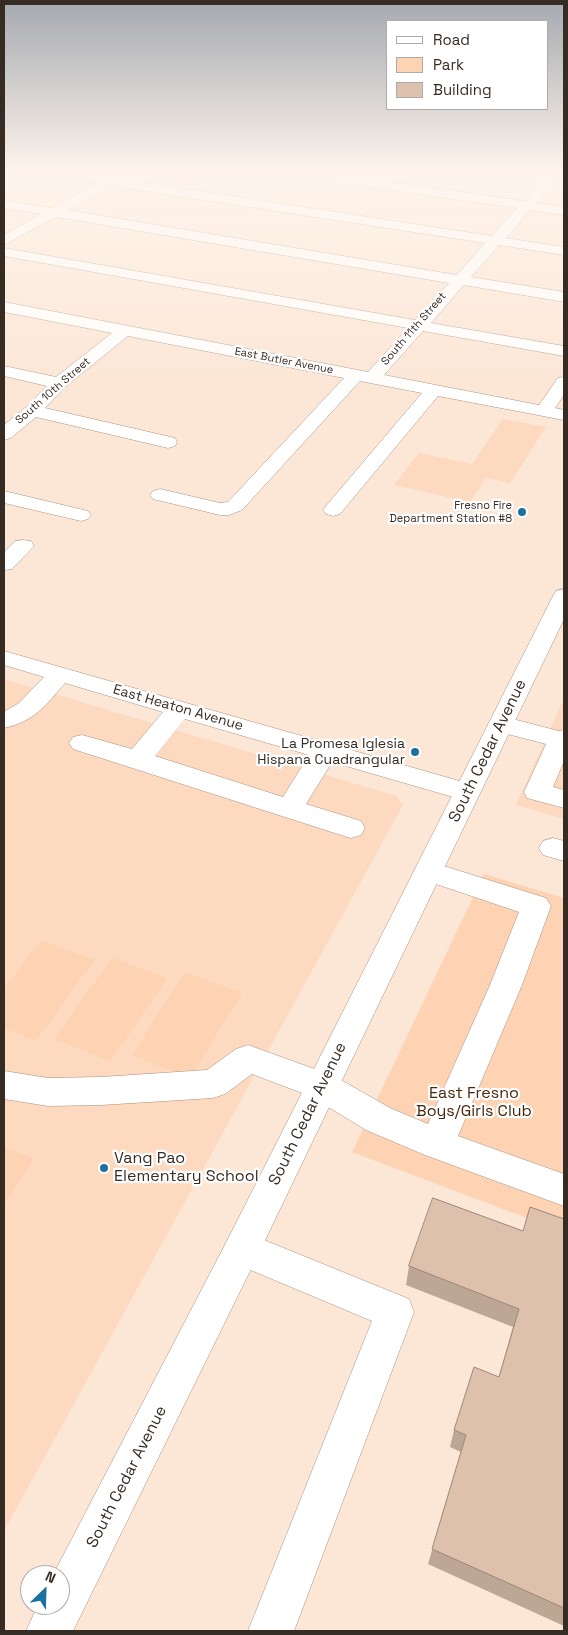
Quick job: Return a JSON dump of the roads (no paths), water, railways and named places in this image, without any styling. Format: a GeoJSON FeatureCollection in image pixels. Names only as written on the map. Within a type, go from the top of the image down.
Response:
{"type":"FeatureCollection","features":[{"type":"Feature","properties":{"kind":"street"},"geometry":{"type":"LineString","coordinates":[[258,246],[564,297]]}},
{"type":"Feature","properties":{"kind":"street","name":"South 11th Street"},"geometry":{"type":"LineString","coordinates":[[160,494],[220,509],[229,509],[235,506],[364,376],[418,325],[488,246]]}},
{"type":"Feature","properties":{"kind":"street"},"geometry":{"type":"LineString","coordinates":[[534,246],[564,251]]}},
{"type":"Feature","properties":{"kind":"street"},"geometry":{"type":"LineString","coordinates":[[4,252],[564,351]]}},
{"type":"Feature","properties":{"kind":"street","name":"East Butler Avenue"},"geometry":{"type":"LineString","coordinates":[[4,307],[564,415]]}},
{"type":"Feature","properties":{"kind":"street","name":"South 10th Street"},"geometry":{"type":"LineString","coordinates":[[4,434],[60,383],[125,330]]}},
{"type":"Feature","properties":{"kind":"street"},"geometry":{"type":"LineString","coordinates":[[4,371],[60,383]]}},
{"type":"Feature","properties":{"kind":"street"},"geometry":{"type":"LineString","coordinates":[[544,411],[564,382]]}},
{"type":"Feature","properties":{"kind":"street"},"geometry":{"type":"LineString","coordinates":[[333,510],[434,390]]}},
{"type":"Feature","properties":{"kind":"street"},"geometry":{"type":"LineString","coordinates":[[32,410],[168,442]]}},
{"type":"Feature","properties":{"kind":"street"},"geometry":{"type":"LineString","coordinates":[[4,497],[81,515]]}},
{"type":"Feature","properties":{"kind":"street"},"geometry":{"type":"LineString","coordinates":[[4,564],[23,546]]}},
{"type":"Feature","properties":{"kind":"street","name":"South Cedar Avenue"},"geometry":{"type":"LineString","coordinates":[[49,1631],[242,1249],[564,596]]}},
{"type":"Feature","properties":{"kind":"street","name":"East Heaton Avenue"},"geometry":{"type":"LineString","coordinates":[[4,658],[467,792]]}},
{"type":"Feature","properties":{"kind":"street"},"geometry":{"type":"LineString","coordinates":[[4,720],[14,718],[26,712],[60,674]]}},
{"type":"Feature","properties":{"kind":"street"},"geometry":{"type":"LineString","coordinates":[[138,760],[179,708]]}},
{"type":"Feature","properties":{"kind":"street"},"geometry":{"type":"LineString","coordinates":[[501,724],[563,739],[537,792],[564,799]]}},
{"type":"Feature","properties":{"kind":"street"},"geometry":{"type":"LineString","coordinates":[[82,743],[351,828]]}},
{"type":"Feature","properties":{"kind":"street"},"geometry":{"type":"LineString","coordinates":[[290,808],[325,751]]}},
{"type":"Feature","properties":{"kind":"street"},"geometry":{"type":"LineString","coordinates":[[428,871],[536,906],[506,985],[437,1144]]}},
{"type":"Feature","properties":{"kind":"street"},"geometry":{"type":"LineString","coordinates":[[4,1085],[57,1092],[213,1084],[248,1059],[322,1086],[378,1119],[437,1144],[564,1190]]}},
{"type":"Feature","properties":{"kind":"street"},"geometry":{"type":"LineString","coordinates":[[242,1249],[395,1312],[271,1631]]}},
{"type":"Feature","properties":{"kind":"place","name":"Fresno Fire Department Station #8"},"geometry":{"type":"Point","coordinates":[522,512]}},
{"type":"Feature","properties":{"kind":"place","name":"La Promesa Iglesia Hispana Cuadrangular"},"geometry":{"type":"Point","coordinates":[415,752]}},
{"type":"Feature","properties":{"kind":"place","name":"Vang Pao Elementary School"},"geometry":{"type":"Point","coordinates":[104,1168]}},
{"type":"Feature","properties":{"kind":"park label","name":"East Fresno Boys/Girls Club"},"geometry":{"type":"Point","coordinates":[474,1103]}}]}
